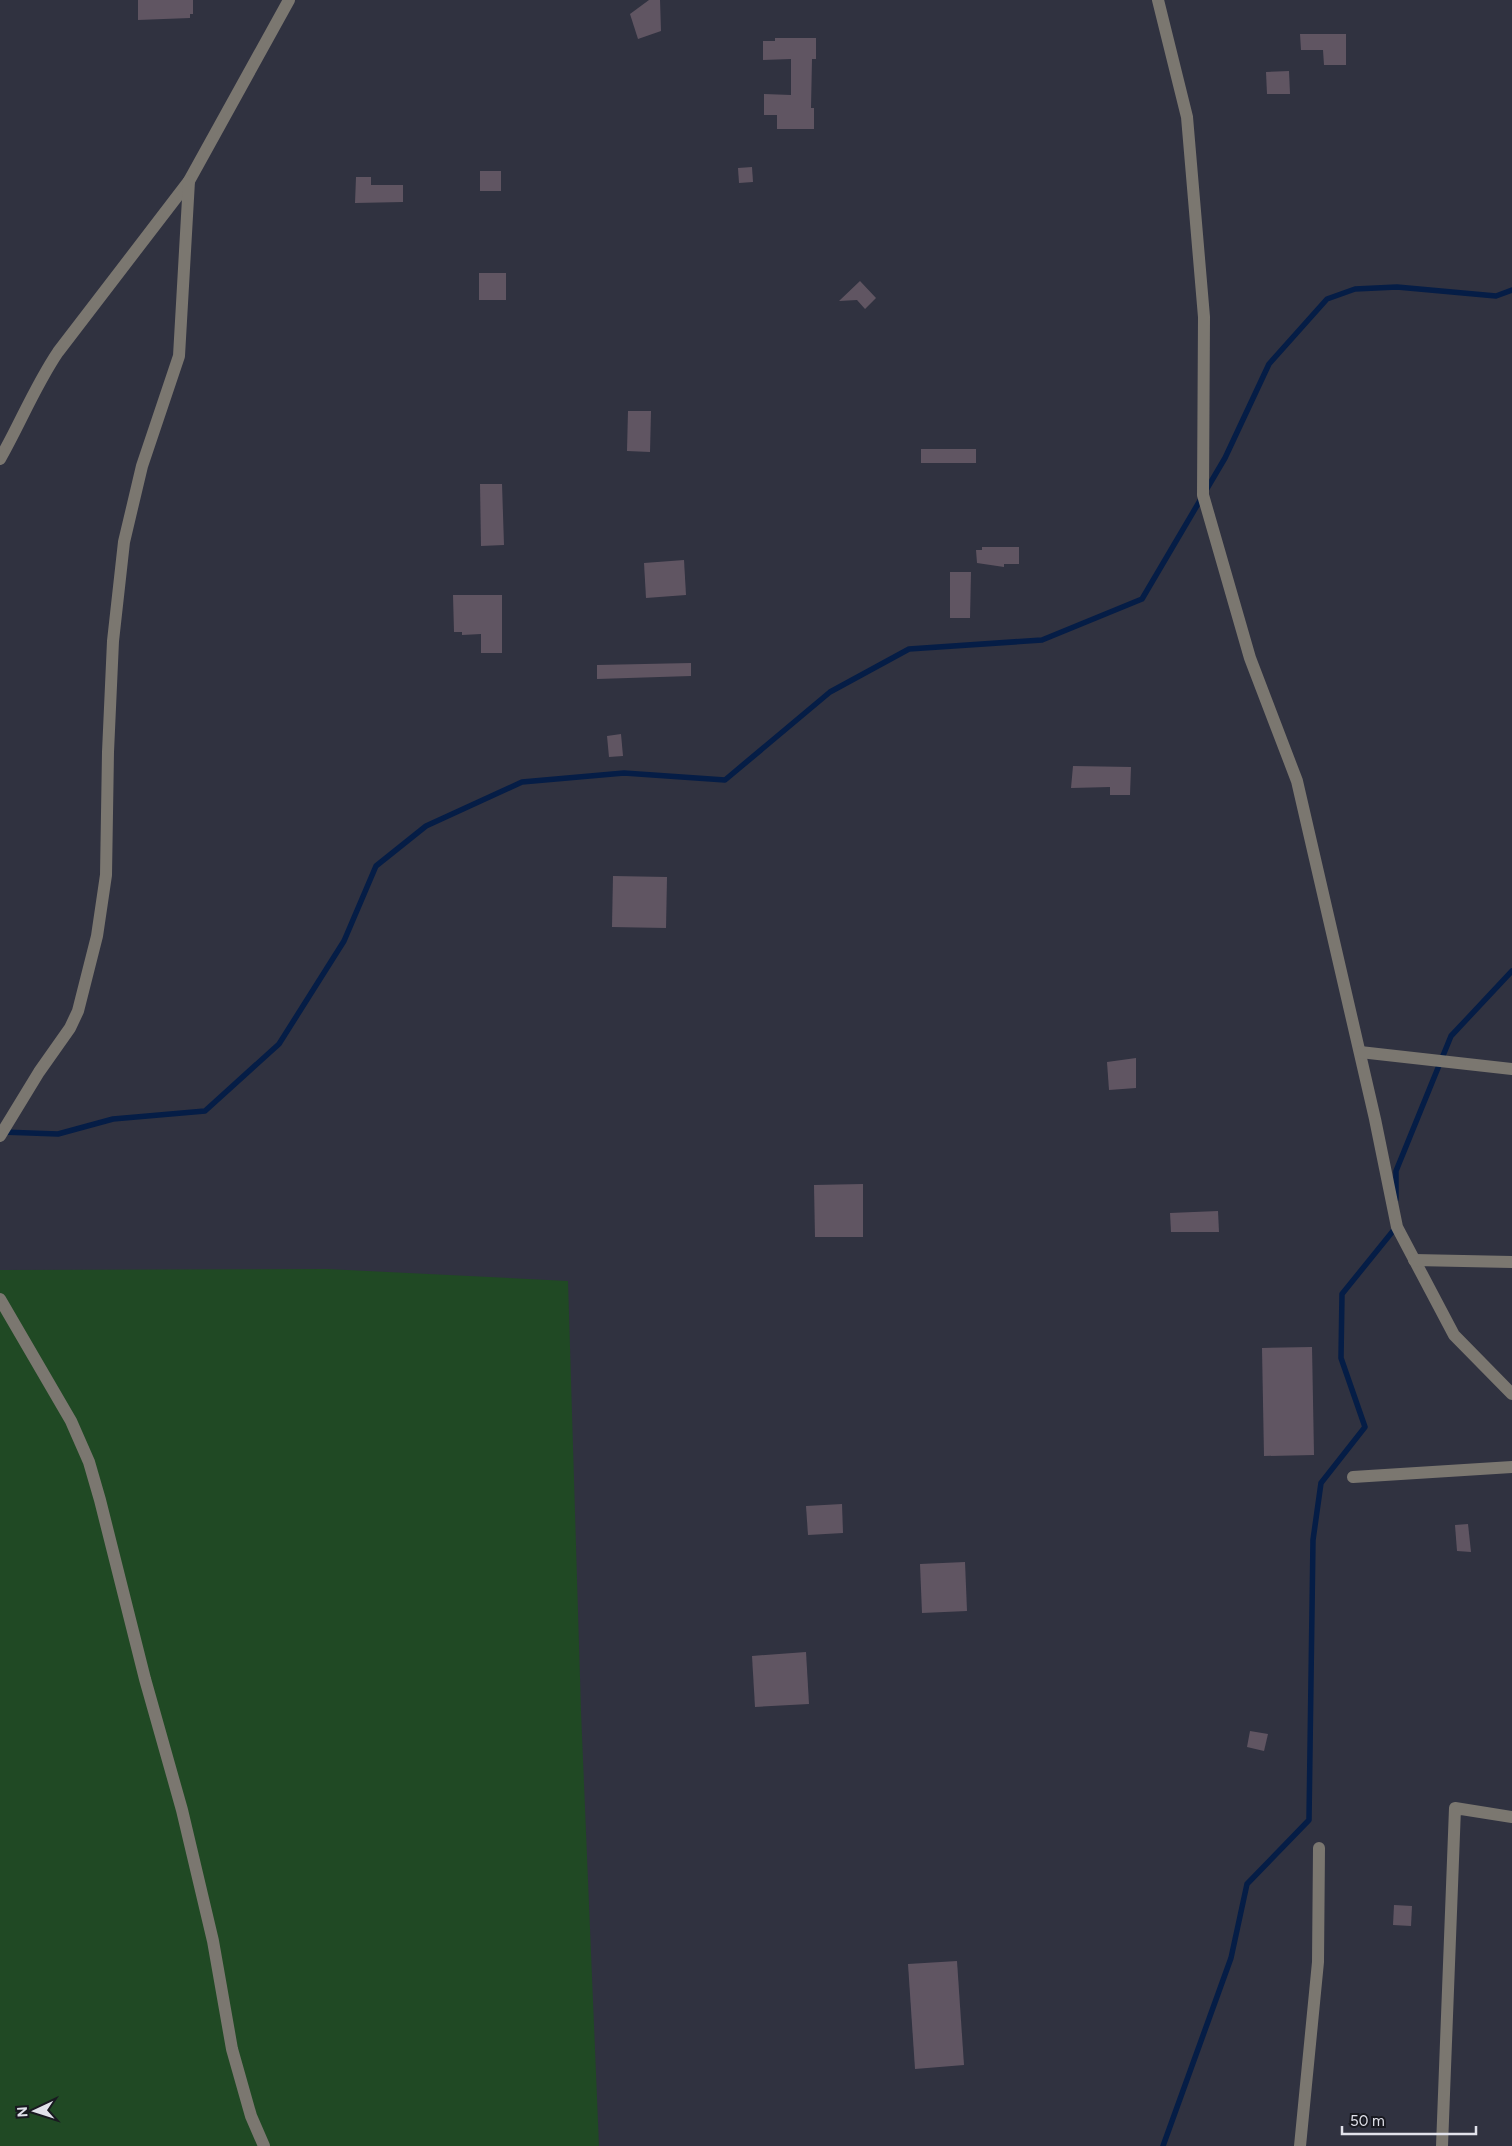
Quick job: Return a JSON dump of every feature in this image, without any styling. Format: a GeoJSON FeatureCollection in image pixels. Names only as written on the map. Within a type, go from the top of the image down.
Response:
{"type":"FeatureCollection","features":[{"type":"Feature","properties":{"kind":"street"},"geometry":{"type":"LineString","coordinates":[[0,459],[21,422],[40,381],[58,352],[189,181],[289,0]]}},
{"type":"Feature","properties":{"kind":"street"},"geometry":{"type":"LineString","coordinates":[[1158,0],[1187,117],[1204,317],[1203,495],[1250,658],[1297,781],[1360,1052],[1396,1227],[1454,1335],[1512,1394]]}},
{"type":"Feature","properties":{"kind":"street"},"geometry":{"type":"LineString","coordinates":[[0,1136],[39,1072],[70,1028],[78,1012],[97,936],[106,876],[108,752],[113,641],[124,542],[142,466],[179,356],[189,181]]}},
{"type":"Feature","properties":{"kind":"street"},"geometry":{"type":"LineString","coordinates":[[1360,1052],[1512,1069]]}},
{"type":"Feature","properties":{"kind":"street"},"geometry":{"type":"LineString","coordinates":[[1414,1260],[1512,1262]]}},
{"type":"Feature","properties":{"kind":"street"},"geometry":{"type":"LineString","coordinates":[[0,1299],[71,1421],[92,1472],[145,1679],[182,1810],[213,1941],[232,2049],[251,2116],[264,2146]]}},
{"type":"Feature","properties":{"kind":"street"},"geometry":{"type":"LineString","coordinates":[[1353,1477],[1512,1467]]}},
{"type":"Feature","properties":{"kind":"street"},"geometry":{"type":"LineString","coordinates":[[1442,2146],[1455,1808],[1512,1817]]}},
{"type":"Feature","properties":{"kind":"street"},"geometry":{"type":"LineString","coordinates":[[1300,2146],[1318,1962],[1319,1848]]}},
{"type":"Feature","properties":{"kind":"green space"},"geometry":{"type":"Polygon","coordinates":[[[327,1269],[568,1281],[581,1711],[599,2146],[0,2146],[0,1270],[327,1269]]]}},
{"type":"Feature","properties":{"kind":"building"},"geometry":{"type":"Polygon","coordinates":[[[138,0],[193,0],[193,14],[190,14],[190,18],[138,20],[138,0]]]}},
{"type":"Feature","properties":{"kind":"building"},"geometry":{"type":"Polygon","coordinates":[[[649,0],[660,0],[661,31],[638,39],[630,14],[649,0]]]}},
{"type":"Feature","properties":{"kind":"building"},"geometry":{"type":"Polygon","coordinates":[[[1300,34],[1346,34],[1346,65],[1324,65],[1323,50],[1301,50],[1300,34]]]}},
{"type":"Feature","properties":{"kind":"building"},"geometry":{"type":"Polygon","coordinates":[[[775,38],[816,38],[816,59],[812,59],[811,108],[814,108],[814,129],[777,129],[777,115],[764,115],[764,94],[791,95],[791,59],[763,60],[763,41],[775,41],[775,38]]]}},
{"type":"Feature","properties":{"kind":"building"},"geometry":{"type":"Polygon","coordinates":[[[1289,71],[1290,94],[1267,94],[1266,72],[1289,71]]]}},
{"type":"Feature","properties":{"kind":"building"},"geometry":{"type":"Polygon","coordinates":[[[752,167],[753,182],[739,183],[738,168],[752,167]]]}},
{"type":"Feature","properties":{"kind":"building"},"geometry":{"type":"Polygon","coordinates":[[[480,171],[501,171],[501,191],[480,191],[480,171]]]}},
{"type":"Feature","properties":{"kind":"building"},"geometry":{"type":"Polygon","coordinates":[[[356,177],[371,177],[371,185],[403,185],[403,202],[355,203],[356,177]]]}},
{"type":"Feature","properties":{"kind":"building"},"geometry":{"type":"Polygon","coordinates":[[[479,273],[506,273],[506,300],[479,300],[479,273]]]}},
{"type":"Feature","properties":{"kind":"building"},"geometry":{"type":"Polygon","coordinates":[[[860,281],[876,298],[865,309],[857,300],[839,301],[860,281]]]}},
{"type":"Feature","properties":{"kind":"building"},"geometry":{"type":"Polygon","coordinates":[[[628,411],[651,411],[650,452],[627,451],[628,411]]]}},
{"type":"Feature","properties":{"kind":"building"},"geometry":{"type":"Polygon","coordinates":[[[921,449],[976,449],[976,463],[921,463],[921,449]]]}},
{"type":"Feature","properties":{"kind":"building"},"geometry":{"type":"Polygon","coordinates":[[[480,484],[502,484],[504,545],[481,546],[480,484]]]}},
{"type":"Feature","properties":{"kind":"building"},"geometry":{"type":"Polygon","coordinates":[[[982,547],[1019,547],[1019,564],[1004,564],[1004,567],[977,563],[976,550],[982,550],[982,547]]]}},
{"type":"Feature","properties":{"kind":"building"},"geometry":{"type":"Polygon","coordinates":[[[684,560],[686,595],[646,598],[644,563],[684,560]]]}},
{"type":"Feature","properties":{"kind":"building"},"geometry":{"type":"Polygon","coordinates":[[[950,572],[971,572],[970,618],[950,618],[950,572]]]}},
{"type":"Feature","properties":{"kind":"building"},"geometry":{"type":"Polygon","coordinates":[[[453,595],[502,595],[502,653],[481,653],[481,634],[462,635],[462,632],[454,632],[453,595]]]}},
{"type":"Feature","properties":{"kind":"building"},"geometry":{"type":"Polygon","coordinates":[[[691,663],[691,676],[597,679],[597,665],[691,663]]]}},
{"type":"Feature","properties":{"kind":"building"},"geometry":{"type":"Polygon","coordinates":[[[621,734],[623,756],[609,757],[607,736],[621,734]]]}},
{"type":"Feature","properties":{"kind":"building"},"geometry":{"type":"Polygon","coordinates":[[[1073,766],[1131,767],[1130,795],[1110,795],[1110,787],[1071,788],[1073,766]]]}},
{"type":"Feature","properties":{"kind":"building"},"geometry":{"type":"Polygon","coordinates":[[[613,876],[667,877],[666,928],[612,927],[613,876]]]}},
{"type":"Feature","properties":{"kind":"building"},"geometry":{"type":"Polygon","coordinates":[[[1136,1058],[1136,1088],[1109,1090],[1107,1062],[1136,1058]]]}},
{"type":"Feature","properties":{"kind":"building"},"geometry":{"type":"Polygon","coordinates":[[[863,1184],[863,1237],[815,1237],[814,1185],[863,1184]]]}},
{"type":"Feature","properties":{"kind":"building"},"geometry":{"type":"Polygon","coordinates":[[[1218,1211],[1219,1232],[1171,1232],[1170,1213],[1218,1211]]]}},
{"type":"Feature","properties":{"kind":"building"},"geometry":{"type":"Polygon","coordinates":[[[1312,1347],[1314,1455],[1264,1456],[1262,1348],[1312,1347]]]}},
{"type":"Feature","properties":{"kind":"building"},"geometry":{"type":"Polygon","coordinates":[[[842,1504],[843,1533],[808,1535],[806,1506],[842,1504]]]}},
{"type":"Feature","properties":{"kind":"building"},"geometry":{"type":"Polygon","coordinates":[[[1468,1524],[1471,1552],[1457,1551],[1455,1525],[1468,1524]]]}},
{"type":"Feature","properties":{"kind":"building"},"geometry":{"type":"Polygon","coordinates":[[[965,1562],[967,1611],[922,1613],[920,1564],[965,1562]]]}},
{"type":"Feature","properties":{"kind":"building"},"geometry":{"type":"Polygon","coordinates":[[[806,1652],[809,1704],[755,1707],[752,1656],[806,1652]]]}},
{"type":"Feature","properties":{"kind":"building"},"geometry":{"type":"Polygon","coordinates":[[[1250,1731],[1268,1734],[1264,1751],[1247,1747],[1250,1731]]]}},
{"type":"Feature","properties":{"kind":"building"},"geometry":{"type":"Polygon","coordinates":[[[1394,1905],[1412,1906],[1411,1926],[1393,1925],[1394,1905]]]}},
{"type":"Feature","properties":{"kind":"building"},"geometry":{"type":"Polygon","coordinates":[[[957,1961],[964,2065],[915,2069],[908,1964],[957,1961]]]}},
{"type":"Feature","properties":{"kind":"waterway"},"geometry":{"type":"LineString","coordinates":[[2,1132],[58,1134],[113,1119],[205,1111],[279,1044],[344,941],[376,866],[426,826],[522,782],[624,773],[725,780],[830,692],[909,649],[1042,640],[1142,599],[1225,458],[1269,364],[1327,299],[1355,289],[1397,287],[1496,296],[1512,290]]}},
{"type":"Feature","properties":{"kind":"waterway"},"geometry":{"type":"LineString","coordinates":[[1396,1199],[1396,1171],[1451,1036],[1512,971]]}},
{"type":"Feature","properties":{"kind":"waterway"},"geometry":{"type":"LineString","coordinates":[[1163,2146],[1231,1958],[1247,1884],[1309,1820],[1313,1540],[1321,1483],[1365,1427],[1341,1358],[1342,1294],[1397,1226]]}}]}
